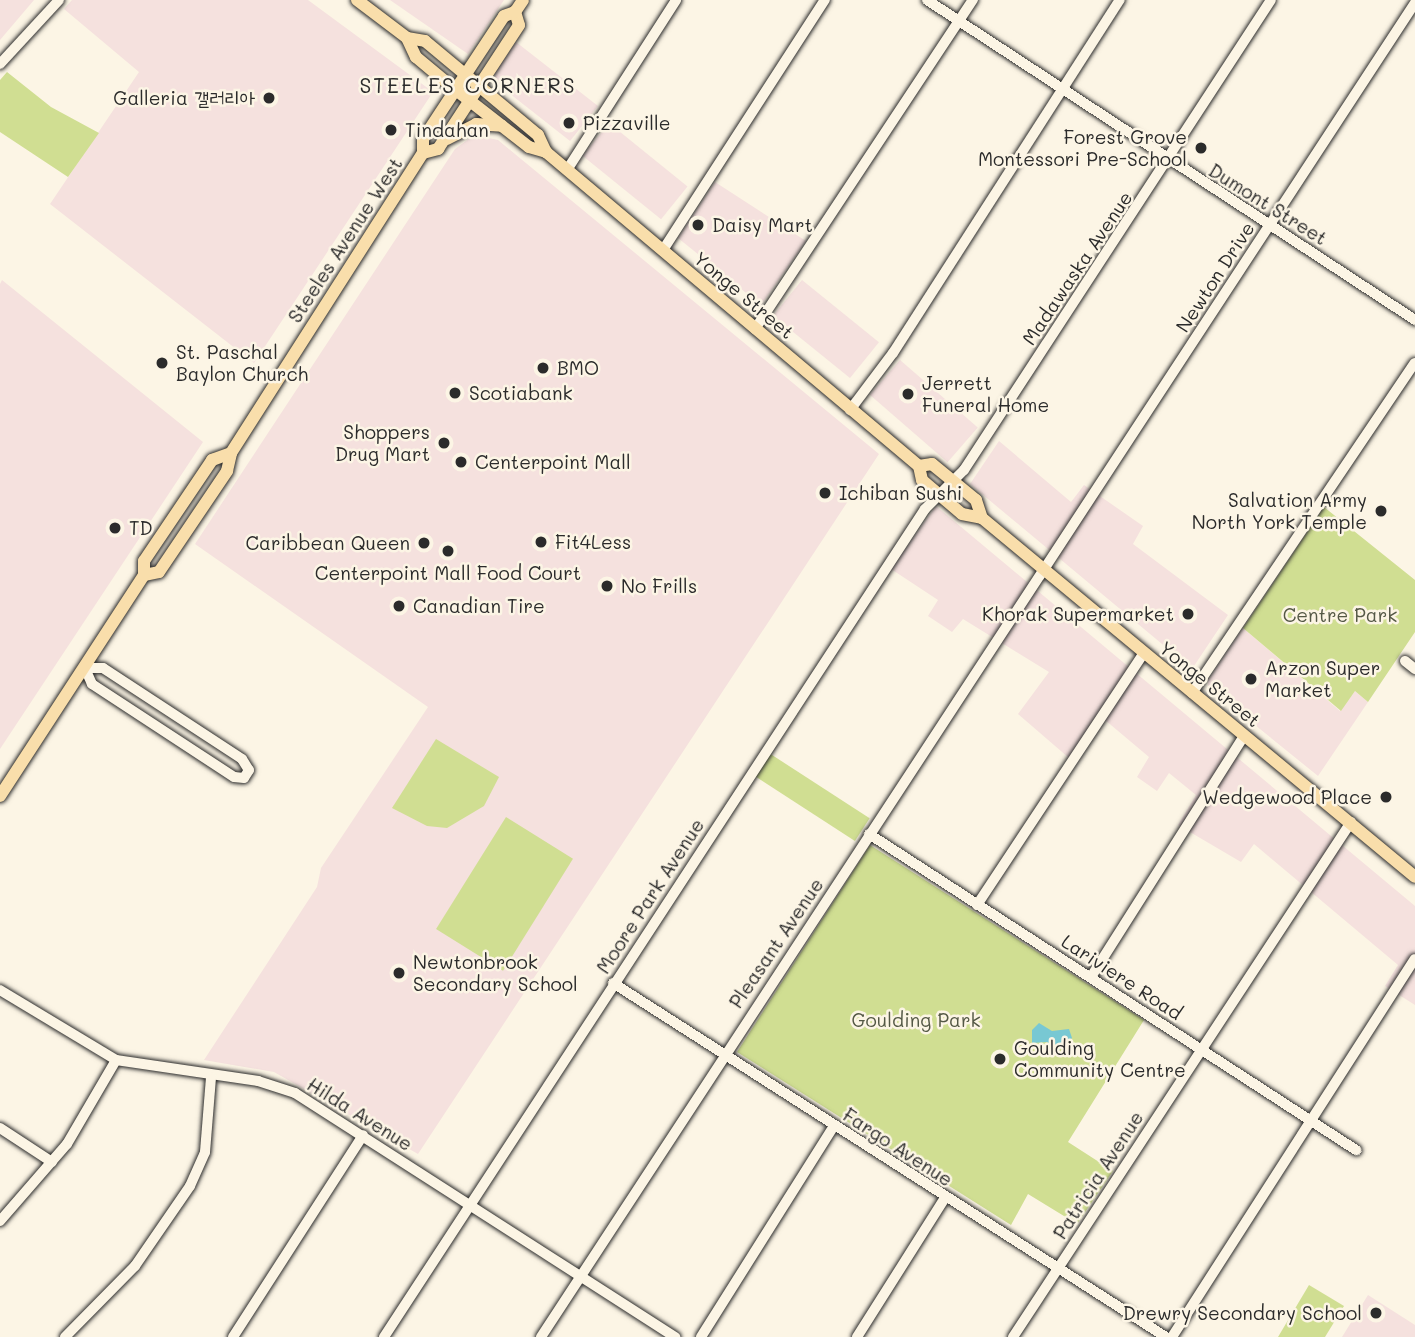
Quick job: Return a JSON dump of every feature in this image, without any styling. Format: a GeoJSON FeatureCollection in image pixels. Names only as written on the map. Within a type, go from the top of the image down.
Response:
{"type":"FeatureCollection","features":[{"type":"Feature","properties":{"kind":"main road","name":"Yonge Street"},"geometry":{"type":"LineString","coordinates":[[357,0],[407,38],[416,57],[456,90],[528,147],[546,152]]}},
{"type":"Feature","properties":{"kind":"main road"},"geometry":{"type":"LineString","coordinates":[[515,12],[523,0]]}},
{"type":"Feature","properties":{"kind":"main road","name":"Steeles Avenue West"},"geometry":{"type":"LineString","coordinates":[[144,575],[159,572],[227,471],[231,453],[423,153],[423,139],[504,16],[515,12],[519,25],[438,149],[423,153]]}},
{"type":"Feature","properties":{"kind":"main road","name":"Yonge Street"},"geometry":{"type":"LineString","coordinates":[[407,38],[425,41],[538,135],[546,152],[919,466],[922,480],[940,496],[962,514],[982,518],[1415,877]]}},
{"type":"Feature","properties":{"kind":"main road"},"geometry":{"type":"LineString","coordinates":[[443,141],[476,124],[502,126]]}},
{"type":"Feature","properties":{"kind":"main road","name":"Steeles Avenue West"},"geometry":{"type":"LineString","coordinates":[[0,796],[144,575],[144,561],[173,522],[212,460],[231,453]]}},
{"type":"Feature","properties":{"kind":"main road","name":"Yonge Street"},"geometry":{"type":"LineString","coordinates":[[919,466],[933,464],[954,481],[976,500],[982,518]]}},
{"type":"Feature","properties":{"kind":"main road"},"geometry":{"type":"LineString","coordinates":[[173,522],[187,530]]}},
{"type":"Feature","properties":{"kind":"street"},"geometry":{"type":"LineString","coordinates":[[0,64],[59,0]]}},
{"type":"Feature","properties":{"kind":"street"},"geometry":{"type":"LineString","coordinates":[[567,170],[676,0]]}},
{"type":"Feature","properties":{"kind":"street"},"geometry":{"type":"LineString","coordinates":[[663,250],[825,0]]}},
{"type":"Feature","properties":{"kind":"street","name":"Dumont Street"},"geometry":{"type":"LineString","coordinates":[[927,0],[1169,162],[1415,320]]}},
{"type":"Feature","properties":{"kind":"street"},"geometry":{"type":"LineString","coordinates":[[755,329],[973,0]]}},
{"type":"Feature","properties":{"kind":"street"},"geometry":{"type":"LineString","coordinates":[[850,410],[893,353],[1120,0]]}},
{"type":"Feature","properties":{"kind":"street","name":"Madawaska Avenue"},"geometry":{"type":"LineString","coordinates":[[954,481],[1169,162],[1271,0]]}},
{"type":"Feature","properties":{"kind":"street","name":"Newton Drive"},"geometry":{"type":"LineString","coordinates":[[1041,568],[1056,551],[1415,3]]}},
{"type":"Feature","properties":{"kind":"street"},"geometry":{"type":"LineString","coordinates":[[1192,693],[1415,362]]}},
{"type":"Feature","properties":{"kind":"street","name":"Moore Park Avenue"},"geometry":{"type":"LineString","coordinates":[[384,1337],[925,509],[954,481]]}},
{"type":"Feature","properties":{"kind":"street","name":"Pleasant Avenue"},"geometry":{"type":"LineString","coordinates":[[541,1337],[1041,568]]}},
{"type":"Feature","properties":{"kind":"street"},"geometry":{"type":"LineString","coordinates":[[978,905],[1143,654]]}},
{"type":"Feature","properties":{"kind":"street"},"geometry":{"type":"LineString","coordinates":[[1405,661],[1415,669]]}},
{"type":"Feature","properties":{"kind":"street"},"geometry":{"type":"LineString","coordinates":[[85,667],[103,668],[231,752],[249,770],[244,778],[220,768],[92,684],[85,667]]}},
{"type":"Feature","properties":{"kind":"street"},"geometry":{"type":"LineString","coordinates":[[1091,977],[1244,737]]}},
{"type":"Feature","properties":{"kind":"street"},"geometry":{"type":"LineString","coordinates":[[220,768],[231,752]]}},
{"type":"Feature","properties":{"kind":"street","name":"Patricia Avenue"},"geometry":{"type":"LineString","coordinates":[[1013,1337],[1351,822]]}},
{"type":"Feature","properties":{"kind":"street","name":"Lariviere Road"},"geometry":{"type":"LineString","coordinates":[[869,834],[1356,1150]]}},
{"type":"Feature","properties":{"kind":"street"},"geometry":{"type":"LineString","coordinates":[[1172,1337],[1415,959]]}},
{"type":"Feature","properties":{"kind":"street","name":"Fargo Avenue"},"geometry":{"type":"LineString","coordinates":[[614,983],[833,1127],[1166,1337]]}},
{"type":"Feature","properties":{"kind":"street","name":"Hilda Avenue"},"geometry":{"type":"LineString","coordinates":[[0,990],[116,1060],[211,1077],[258,1081],[295,1093],[675,1337]]}},
{"type":"Feature","properties":{"kind":"street"},"geometry":{"type":"LineString","coordinates":[[0,1221],[67,1144],[116,1060]]}},
{"type":"Feature","properties":{"kind":"street"},"geometry":{"type":"LineString","coordinates":[[65,1337],[135,1266],[190,1186],[207,1141],[211,1077]]}},
{"type":"Feature","properties":{"kind":"street"},"geometry":{"type":"LineString","coordinates":[[701,1337],[833,1127]]}},
{"type":"Feature","properties":{"kind":"street"},"geometry":{"type":"LineString","coordinates":[[0,1128],[52,1162]]}},
{"type":"Feature","properties":{"kind":"street"},"geometry":{"type":"LineString","coordinates":[[233,1337],[363,1135]]}},
{"type":"Feature","properties":{"kind":"street"},"geometry":{"type":"LineString","coordinates":[[857,1337],[945,1198]]}},
{"type":"Feature","properties":{"kind":"shaded area"},"geometry":{"type":"Polygon","coordinates":[[[0,0],[34,0],[0,40],[0,0]]]}},
{"type":"Feature","properties":{"kind":"shaded area"},"geometry":{"type":"Polygon","coordinates":[[[72,0],[308,0],[433,92],[254,363],[50,204],[139,72],[64,9],[72,0]]]}},
{"type":"Feature","properties":{"kind":"shaded area"},"geometry":{"type":"Polygon","coordinates":[[[390,0],[504,0],[468,54],[390,0]]]}},
{"type":"Feature","properties":{"kind":"shaded area"},"geometry":{"type":"Polygon","coordinates":[[[516,42],[598,106],[570,141],[495,82],[495,73],[516,42]]]}},
{"type":"Feature","properties":{"kind":"shaded area"},"geometry":{"type":"Polygon","coordinates":[[[609,123],[687,187],[661,219],[583,156],[609,123]]]}},
{"type":"Feature","properties":{"kind":"shaded area"},"geometry":{"type":"Polygon","coordinates":[[[474,135],[498,140],[879,454],[418,1154],[274,1072],[204,1060],[317,887],[321,868],[428,707],[195,544],[455,149],[474,135]]]}},
{"type":"Feature","properties":{"kind":"shaded area"},"geometry":{"type":"Polygon","coordinates":[[[715,182],[806,241],[761,305],[678,238],[715,182]]]}},
{"type":"Feature","properties":{"kind":"shaded area"},"geometry":{"type":"Polygon","coordinates":[[[2,280],[203,442],[0,749],[0,284],[2,280]]]}},
{"type":"Feature","properties":{"kind":"shaded area"},"geometry":{"type":"Polygon","coordinates":[[[802,280],[879,342],[850,378],[773,316],[802,280]]]}},
{"type":"Feature","properties":{"kind":"shaded area"},"geometry":{"type":"Polygon","coordinates":[[[900,360],[978,428],[948,462],[870,395],[900,360]]]}},
{"type":"Feature","properties":{"kind":"shaded area"},"geometry":{"type":"Polygon","coordinates":[[[999,441],[1071,502],[1084,485],[1143,526],[1133,544],[1228,615],[1192,669],[970,484],[999,441]]]}},
{"type":"Feature","properties":{"kind":"shaded area"},"geometry":{"type":"Polygon","coordinates":[[[936,506],[1415,906],[1415,1005],[1385,986],[1398,965],[1254,844],[1241,862],[1178,825],[1196,795],[1169,773],[1157,791],[1137,777],[1149,757],[1105,720],[1076,764],[1018,714],[1049,672],[963,619],[952,632],[928,616],[938,600],[891,569],[936,506]]]}},
{"type":"Feature","properties":{"kind":"shaded area"},"geometry":{"type":"Polygon","coordinates":[[[1243,628],[1340,711],[1355,691],[1368,702],[1318,776],[1208,687],[1208,680],[1243,628]]]}},
{"type":"Feature","properties":{"kind":"shaded area","name":"Drewry Secondary School"},"geometry":{"type":"Polygon","coordinates":[[[1368,1295],[1415,1325],[1415,1337],[1342,1337],[1368,1295]]]}},
{"type":"Feature","properties":{"kind":"green space"},"geometry":{"type":"Polygon","coordinates":[[[7,72],[51,107],[99,133],[68,177],[0,132],[0,80],[7,72]]]}},
{"type":"Feature","properties":{"kind":"green space","name":"Centre Park"},"geometry":{"type":"Polygon","coordinates":[[[1324,507],[1415,580],[1415,632],[1368,702],[1355,691],[1341,711],[1243,628],[1324,507]]]}},
{"type":"Feature","properties":{"kind":"green space"},"geometry":{"type":"Polygon","coordinates":[[[436,739],[499,777],[484,806],[447,828],[427,826],[392,808],[436,739]]]}},
{"type":"Feature","properties":{"kind":"green space"},"geometry":{"type":"Polygon","coordinates":[[[769,753],[870,818],[855,841],[754,776],[769,753]]]}},
{"type":"Feature","properties":{"kind":"green space"},"geometry":{"type":"Polygon","coordinates":[[[506,817],[573,859],[503,971],[436,929],[506,817]]]}},
{"type":"Feature","properties":{"kind":"green space","name":"Goulding Park"},"geometry":{"type":"Polygon","coordinates":[[[870,845],[1144,1020],[1068,1142],[1113,1171],[1077,1224],[1028,1194],[1011,1225],[737,1052],[870,845]]]}},
{"type":"Feature","properties":{"kind":"green space"},"geometry":{"type":"Polygon","coordinates":[[[1309,1285],[1344,1306],[1325,1337],[1278,1337],[1309,1285]]]}},
{"type":"Feature","properties":{"kind":"water"},"geometry":{"type":"Polygon","coordinates":[[[1039,1023],[1052,1031],[1069,1029],[1072,1038],[1058,1051],[1047,1042],[1032,1043],[1032,1030],[1039,1023]]]}},
{"type":"Feature","properties":{"kind":"place","name":"Galleria 갤러리아"},"geometry":{"type":"Point","coordinates":[269,98]}},
{"type":"Feature","properties":{"kind":"place","name":"Pizzaville"},"geometry":{"type":"Point","coordinates":[569,123]}},
{"type":"Feature","properties":{"kind":"place","name":"Tindahan"},"geometry":{"type":"Point","coordinates":[391,130]}},
{"type":"Feature","properties":{"kind":"place","name":"Forest Grove Montessori Pre-School"},"geometry":{"type":"Point","coordinates":[1201,148]}},
{"type":"Feature","properties":{"kind":"place","name":"Daisy Mart"},"geometry":{"type":"Point","coordinates":[698,225]}},
{"type":"Feature","properties":{"kind":"place","name":"St. Paschal Baylon Church"},"geometry":{"type":"Point","coordinates":[162,363]}},
{"type":"Feature","properties":{"kind":"place","name":"BMO"},"geometry":{"type":"Point","coordinates":[543,368]}},
{"type":"Feature","properties":{"kind":"place","name":"Scotiabank"},"geometry":{"type":"Point","coordinates":[455,393]}},
{"type":"Feature","properties":{"kind":"place","name":"Jerrett Funeral Home"},"geometry":{"type":"Point","coordinates":[908,394]}},
{"type":"Feature","properties":{"kind":"place","name":"Shoppers Drug Mart"},"geometry":{"type":"Point","coordinates":[444,443]}},
{"type":"Feature","properties":{"kind":"place","name":"Centerpoint Mall"},"geometry":{"type":"Point","coordinates":[461,462]}},
{"type":"Feature","properties":{"kind":"place","name":"Ichiban Sushi"},"geometry":{"type":"Point","coordinates":[825,493]}},
{"type":"Feature","properties":{"kind":"place","name":"Salvation Army North York Temple"},"geometry":{"type":"Point","coordinates":[1381,511]}},
{"type":"Feature","properties":{"kind":"place","name":"TD"},"geometry":{"type":"Point","coordinates":[115,528]}},
{"type":"Feature","properties":{"kind":"place","name":"Fit4Less"},"geometry":{"type":"Point","coordinates":[541,542]}},
{"type":"Feature","properties":{"kind":"place","name":"Caribbean Queen"},"geometry":{"type":"Point","coordinates":[424,543]}},
{"type":"Feature","properties":{"kind":"place","name":"Centerpoint Mall Food Court"},"geometry":{"type":"Point","coordinates":[448,551]}},
{"type":"Feature","properties":{"kind":"place","name":"No Frills"},"geometry":{"type":"Point","coordinates":[607,586]}},
{"type":"Feature","properties":{"kind":"place","name":"Canadian Tire"},"geometry":{"type":"Point","coordinates":[399,606]}},
{"type":"Feature","properties":{"kind":"place","name":"Khorak Supermarket"},"geometry":{"type":"Point","coordinates":[1188,614]}},
{"type":"Feature","properties":{"kind":"place","name":"Arzon Super Market"},"geometry":{"type":"Point","coordinates":[1251,679]}},
{"type":"Feature","properties":{"kind":"place","name":"Wedgewood Place"},"geometry":{"type":"Point","coordinates":[1386,797]}},
{"type":"Feature","properties":{"kind":"place","name":"Newtonbrook Secondary School"},"geometry":{"type":"Point","coordinates":[399,973]}},
{"type":"Feature","properties":{"kind":"place","name":"Goulding Community Centre"},"geometry":{"type":"Point","coordinates":[1000,1059]}},
{"type":"Feature","properties":{"kind":"place","name":"Drewry Secondary School"},"geometry":{"type":"Point","coordinates":[1376,1313]}},
{"type":"Feature","properties":{"kind":"district","name":"STEELES CORNERS"},"geometry":{"type":"Point","coordinates":[468,85]}}]}
